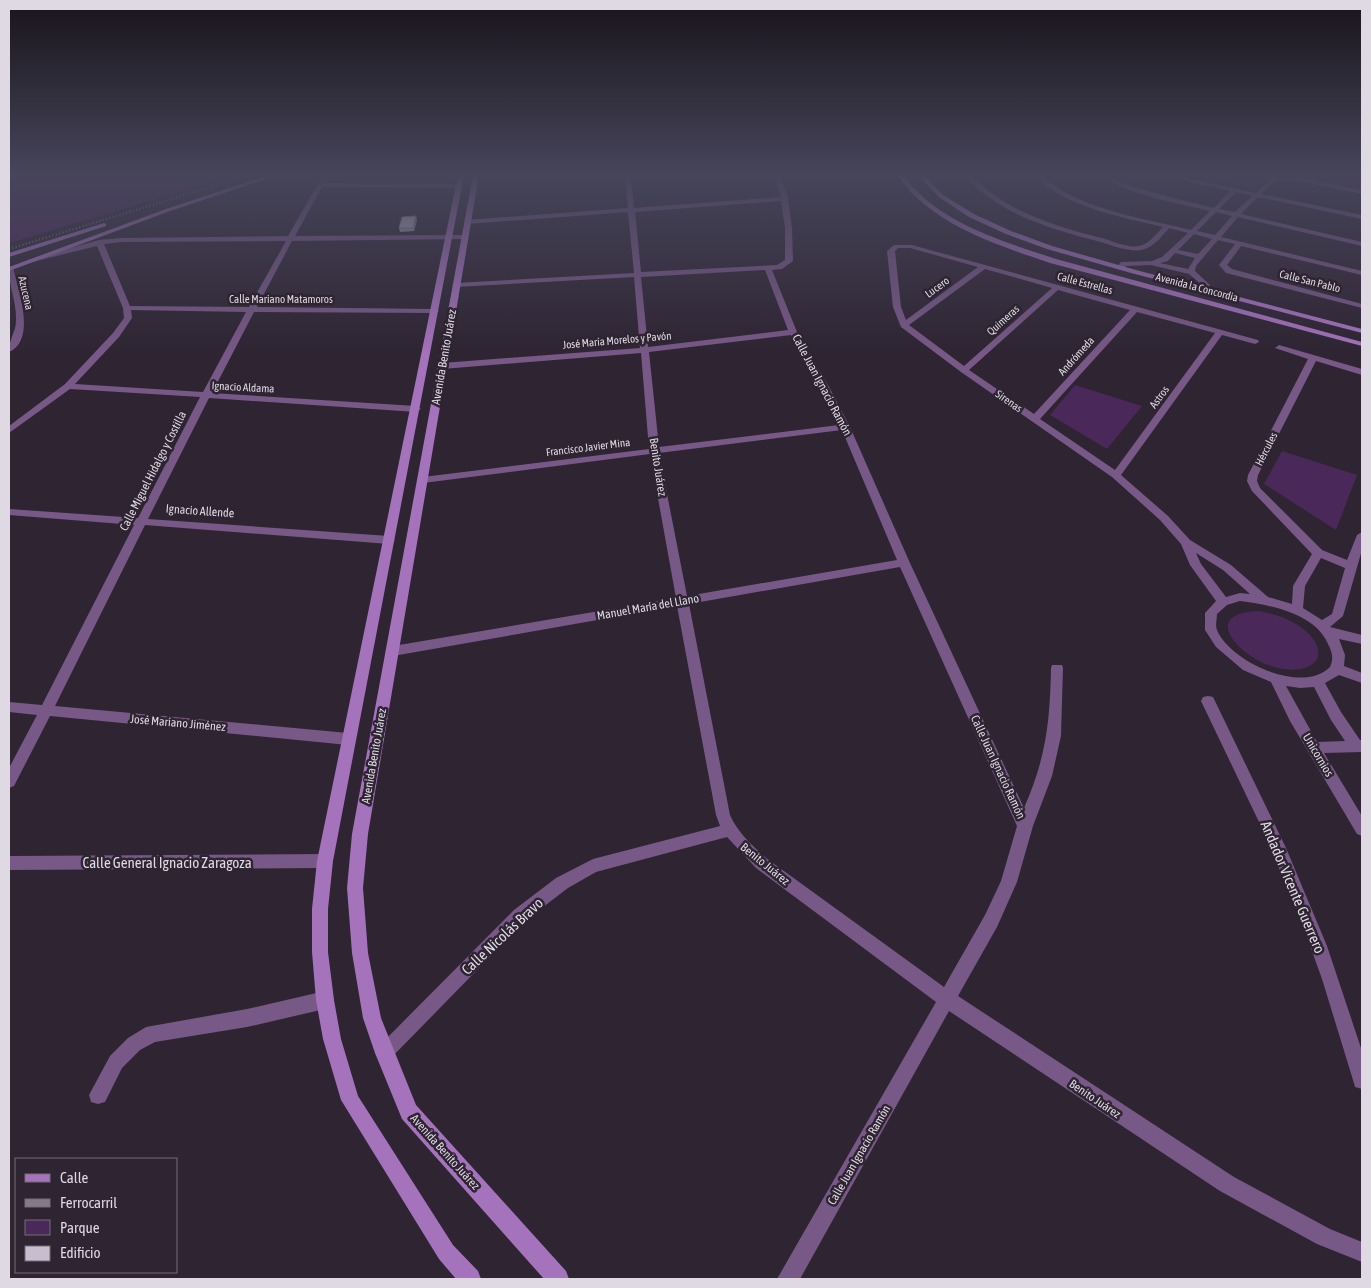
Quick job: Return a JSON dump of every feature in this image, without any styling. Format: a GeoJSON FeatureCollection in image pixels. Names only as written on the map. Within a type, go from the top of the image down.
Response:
{"type":"FeatureCollection","features":[{"type":"Feature","properties":{"kind":"main road"},"geometry":{"type":"LineString","coordinates":[[9,255],[72,235]]}},
{"type":"Feature","properties":{"kind":"main road"},"geometry":{"type":"LineString","coordinates":[[9,268],[100,235]]}},
{"type":"Feature","properties":{"kind":"main road","name":"Avenida la Concordia"},"geometry":{"type":"LineString","coordinates":[[987,235],[1016,248],[1112,276],[1362,344]]}},
{"type":"Feature","properties":{"kind":"main road","name":"Avenida la Concordia"},"geometry":{"type":"LineString","coordinates":[[1019,235],[1042,244],[1121,267],[1362,331]]}},
{"type":"Feature","properties":{"kind":"main road","name":"Avenida Benito Juárez"},"geometry":{"type":"LineString","coordinates":[[448,237],[416,409],[348,739],[325,861],[320,909],[320,952],[325,1000],[332,1040],[350,1100],[446,1252],[470,1279]]}},
{"type":"Feature","properties":{"kind":"main road","name":"Avenida Benito Juárez"},"geometry":{"type":"LineString","coordinates":[[464,237],[360,834],[356,888],[360,953],[372,1018],[384,1053],[409,1112],[558,1279]]}},
{"type":"Feature","properties":{"kind":"main road"},"geometry":{"type":"LineString","coordinates":[[1112,276],[1121,267]]}},
{"type":"Feature","properties":{"kind":"main road"},"geometry":{"type":"LineString","coordinates":[[1196,299],[1204,289]]}},
{"type":"Feature","properties":{"kind":"street","name":"Calle Miguel Hidalgo y Costilla"},"geometry":{"type":"LineString","coordinates":[[9,782],[141,520],[291,235]]}},
{"type":"Feature","properties":{"kind":"street","name":"Benito Juárez"},"geometry":{"type":"LineString","coordinates":[[634,235],[654,452],[723,814],[729,830],[741,846],[761,863],[948,1000],[1227,1184],[1324,1236],[1362,1252]]}},
{"type":"Feature","properties":{"kind":"street"},"geometry":{"type":"LineString","coordinates":[[456,285],[768,269],[779,267],[789,261],[788,235]]}},
{"type":"Feature","properties":{"kind":"street"},"geometry":{"type":"LineString","coordinates":[[1085,235],[1142,248],[1149,245],[1158,235]]}},
{"type":"Feature","properties":{"kind":"street"},"geometry":{"type":"LineString","coordinates":[[1153,263],[1165,259],[1189,235]]}},
{"type":"Feature","properties":{"kind":"street"},"geometry":{"type":"LineString","coordinates":[[1204,235],[1362,273]]}},
{"type":"Feature","properties":{"kind":"street"},"geometry":{"type":"LineString","coordinates":[[1191,272],[1192,266],[1219,235]]}},
{"type":"Feature","properties":{"kind":"street"},"geometry":{"type":"LineString","coordinates":[[1323,235],[1362,244]]}},
{"type":"Feature","properties":{"kind":"street"},"geometry":{"type":"LineString","coordinates":[[32,260],[58,255],[99,242],[464,237]]}},
{"type":"Feature","properties":{"kind":"street"},"geometry":{"type":"LineString","coordinates":[[1183,241],[1191,243]]}},
{"type":"Feature","properties":{"kind":"street"},"geometry":{"type":"LineString","coordinates":[[9,430],[68,386],[124,326],[128,318],[127,308],[99,242]]}},
{"type":"Feature","properties":{"kind":"street","name":"Calle San Pablo"},"geometry":{"type":"LineString","coordinates":[[1239,244],[1224,265],[1229,271],[1362,306]]}},
{"type":"Feature","properties":{"kind":"street"},"geometry":{"type":"LineString","coordinates":[[1199,245],[1208,247]]}},
{"type":"Feature","properties":{"kind":"street","name":"Calle Estrellas"},"geometry":{"type":"LineString","coordinates":[[904,325],[896,307],[891,250],[896,246],[910,246],[1255,342]]}},
{"type":"Feature","properties":{"kind":"street"},"geometry":{"type":"LineString","coordinates":[[1174,251],[1200,257]]}},
{"type":"Feature","properties":{"kind":"street"},"geometry":{"type":"LineString","coordinates":[[1121,267],[1124,264],[1153,263],[1191,272],[1206,285],[1204,289]]}},
{"type":"Feature","properties":{"kind":"street","name":"Lucero"},"geometry":{"type":"LineString","coordinates":[[904,325],[983,267]]}},
{"type":"Feature","properties":{"kind":"street","name":"Azucena"},"geometry":{"type":"LineString","coordinates":[[9,268],[20,314],[21,330],[9,349]]}},
{"type":"Feature","properties":{"kind":"street","name":"Calle Juan Ignacio Ramón"},"geometry":{"type":"LineString","coordinates":[[768,269],[793,332],[825,387],[845,427],[904,563],[1025,826],[1008,882],[991,921],[948,1000],[788,1279]]}},
{"type":"Feature","properties":{"kind":"street","name":"Quimeras"},"geometry":{"type":"LineString","coordinates":[[964,370],[1057,287]]}},
{"type":"Feature","properties":{"kind":"street","name":"Calle Mariano Matamoros"},"geometry":{"type":"LineString","coordinates":[[127,308],[435,311]]}},
{"type":"Feature","properties":{"kind":"street","name":"Andrómeda"},"geometry":{"type":"LineString","coordinates":[[1035,419],[1135,308]]}},
{"type":"Feature","properties":{"kind":"street","name":"Sirenas"},"geometry":{"type":"LineString","coordinates":[[904,325],[964,370],[1116,475],[1164,518],[1186,543],[1196,565],[1223,602]]}},
{"type":"Feature","properties":{"kind":"street","name":"José María Morelos y Pavón"},"geometry":{"type":"LineString","coordinates":[[442,366],[645,350],[793,332]]}},
{"type":"Feature","properties":{"kind":"street","name":"Astros"},"geometry":{"type":"LineString","coordinates":[[1116,475],[1220,332]]}},
{"type":"Feature","properties":{"kind":"street"},"geometry":{"type":"LineString","coordinates":[[1279,348],[1362,372]]}},
{"type":"Feature","properties":{"kind":"street","name":"Hércules"},"geometry":{"type":"LineString","coordinates":[[1313,358],[1253,475],[1252,481],[1256,489],[1318,553],[1351,566]]}},
{"type":"Feature","properties":{"kind":"street","name":"Ignacio Aldama"},"geometry":{"type":"LineString","coordinates":[[68,386],[416,409]]}},
{"type":"Feature","properties":{"kind":"street","name":"Francisco Javier Mina"},"geometry":{"type":"LineString","coordinates":[[422,480],[845,427]]}},
{"type":"Feature","properties":{"kind":"street","name":"Ignacio Allende"},"geometry":{"type":"LineString","coordinates":[[9,512],[141,520],[390,540]]}},
{"type":"Feature","properties":{"kind":"street"},"geometry":{"type":"LineString","coordinates":[[1324,629],[1327,623],[1337,616],[1362,534]]}},
{"type":"Feature","properties":{"kind":"street","name":"Sirenas"},"geometry":{"type":"LineString","coordinates":[[1186,543],[1210,554],[1231,568],[1263,599]]}},
{"type":"Feature","properties":{"kind":"street"},"geometry":{"type":"LineString","coordinates":[[1297,610],[1299,586],[1318,553]]}},
{"type":"Feature","properties":{"kind":"street","name":"Manuel María del Llano"},"geometry":{"type":"LineString","coordinates":[[393,651],[904,563]]}},
{"type":"Feature","properties":{"kind":"street"},"geometry":{"type":"LineString","coordinates":[[1240,597],[1263,599],[1297,610],[1324,629],[1336,645],[1340,658],[1337,669],[1329,676],[1318,681],[1298,682],[1276,679],[1246,667],[1223,649],[1210,630],[1211,613],[1223,602],[1240,597]]}},
{"type":"Feature","properties":{"kind":"street"},"geometry":{"type":"LineString","coordinates":[[1324,629],[1362,639]]}},
{"type":"Feature","properties":{"kind":"street"},"geometry":{"type":"LineString","coordinates":[[1025,826],[1045,777],[1052,751],[1057,714],[1057,668]]}},
{"type":"Feature","properties":{"kind":"street"},"geometry":{"type":"LineString","coordinates":[[1337,669],[1362,678]]}},
{"type":"Feature","properties":{"kind":"street","name":"Unicornios"},"geometry":{"type":"LineString","coordinates":[[1276,679],[1295,718],[1315,748],[1362,829]]}},
{"type":"Feature","properties":{"kind":"street"},"geometry":{"type":"LineString","coordinates":[[1318,681],[1336,716],[1359,746]]}},
{"type":"Feature","properties":{"kind":"street","name":"Andador Vicente Guerrero"},"geometry":{"type":"LineString","coordinates":[[1208,700],[1258,806],[1319,945],[1342,1009],[1362,1080]]}},
{"type":"Feature","properties":{"kind":"street","name":"José Mariano Jiménez"},"geometry":{"type":"LineString","coordinates":[[9,707],[348,739]]}},
{"type":"Feature","properties":{"kind":"street"},"geometry":{"type":"LineString","coordinates":[[1315,748],[1359,746]]}},
{"type":"Feature","properties":{"kind":"street","name":"Calle Nicolás Bravo"},"geometry":{"type":"LineString","coordinates":[[384,1053],[520,915],[562,883],[593,866],[729,830]]}},
{"type":"Feature","properties":{"kind":"street","name":"Calle General Ignacio Zaragoza"},"geometry":{"type":"LineString","coordinates":[[9,864],[325,861]]}},
{"type":"Feature","properties":{"kind":"street"},"geometry":{"type":"LineString","coordinates":[[98,1095],[116,1062],[134,1044],[152,1033],[247,1018],[325,1000]]}},
{"type":"Feature","properties":{"kind":"green space"},"geometry":{"type":"Polygon","coordinates":[[[9,235],[35,235],[9,243],[9,235]]]}},
{"type":"Feature","properties":{"kind":"green space"},"geometry":{"type":"Polygon","coordinates":[[[1075,385],[1142,406],[1107,449],[1050,415],[1075,385]]]}},
{"type":"Feature","properties":{"kind":"green space"},"geometry":{"type":"Polygon","coordinates":[[[1282,451],[1357,475],[1336,530],[1264,484],[1282,451]]]}},
{"type":"Feature","properties":{"kind":"green space"},"geometry":{"type":"Polygon","coordinates":[[[1259,611],[1287,619],[1302,628],[1317,645],[1317,659],[1305,668],[1295,670],[1283,669],[1255,659],[1242,649],[1233,639],[1228,629],[1230,620],[1240,614],[1259,611]]]}},
{"type":"Feature","properties":{"kind":"railway"},"geometry":{"type":"LineString","coordinates":[[9,249],[54,235]]}}]}
